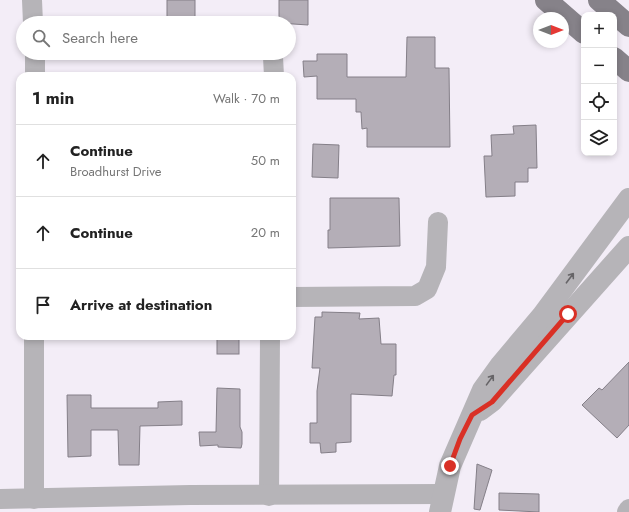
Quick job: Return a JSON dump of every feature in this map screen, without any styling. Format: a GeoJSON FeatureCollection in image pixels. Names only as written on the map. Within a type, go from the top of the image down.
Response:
{"type":"FeatureCollection","features":[{"type":"Feature","properties":{"kind":"main road"},"geometry":{"type":"LineString","coordinates":[[546,0],[581,30]]}},
{"type":"Feature","properties":{"kind":"main road"},"geometry":{"type":"LineString","coordinates":[[598,0],[629,26]]}},
{"type":"Feature","properties":{"kind":"main road"},"geometry":{"type":"LineString","coordinates":[[617,61],[629,71]]}},
{"type":"Feature","properties":{"kind":"street"},"geometry":{"type":"LineString","coordinates":[[32,0],[33,16]]}},
{"type":"Feature","properties":{"kind":"street"},"geometry":{"type":"LineString","coordinates":[[35,60],[35,72]]}},
{"type":"Feature","properties":{"kind":"street"},"geometry":{"type":"LineString","coordinates":[[273,60],[274,72]]}},
{"type":"Feature","properties":{"kind":"street"},"geometry":{"type":"LineString","coordinates":[[0,499],[191,504],[269,496],[442,503],[450,466],[460,439],[483,390],[500,365],[543,315],[629,200]]}},
{"type":"Feature","properties":{"kind":"street"},"geometry":{"type":"LineString","coordinates":[[296,297],[415,296],[427,289],[436,267],[438,222]]}},
{"type":"Feature","properties":{"kind":"street"},"geometry":{"type":"LineString","coordinates":[[472,415],[492,402],[629,247]]}},
{"type":"Feature","properties":{"kind":"street"},"geometry":{"type":"LineString","coordinates":[[34,340],[34,499]]}},
{"type":"Feature","properties":{"kind":"street"},"geometry":{"type":"LineString","coordinates":[[269,496],[270,340]]}},
{"type":"Feature","properties":{"kind":"building"},"geometry":{"type":"Polygon","coordinates":[[[167,0],[195,0],[195,16],[167,16],[167,0]]]}},
{"type":"Feature","properties":{"kind":"building"},"geometry":{"type":"Polygon","coordinates":[[[279,0],[308,0],[308,25],[296,24],[296,16],[279,16],[279,0]]]}},
{"type":"Feature","properties":{"kind":"building"},"geometry":{"type":"Polygon","coordinates":[[[407,37],[435,37],[435,68],[449,68],[450,147],[367,147],[367,128],[362,129],[361,112],[356,112],[356,99],[317,99],[317,76],[304,77],[303,61],[317,61],[317,54],[347,54],[347,77],[406,77],[407,37]]]}},
{"type":"Feature","properties":{"kind":"building"},"geometry":{"type":"Polygon","coordinates":[[[536,125],[537,168],[528,168],[528,182],[515,182],[515,196],[486,197],[484,156],[492,156],[491,135],[514,134],[513,126],[536,125]]]}},
{"type":"Feature","properties":{"kind":"building"},"geometry":{"type":"Polygon","coordinates":[[[313,144],[339,145],[338,178],[312,177],[313,144]]]}},
{"type":"Feature","properties":{"kind":"building"},"geometry":{"type":"Polygon","coordinates":[[[330,198],[399,198],[400,246],[328,248],[328,230],[330,230],[330,198]]]}},
{"type":"Feature","properties":{"kind":"building"},"geometry":{"type":"Polygon","coordinates":[[[322,312],[360,313],[359,319],[379,318],[381,344],[396,344],[396,375],[394,375],[392,396],[351,394],[351,442],[336,443],[336,452],[321,453],[320,443],[310,443],[310,423],[317,423],[317,391],[320,368],[312,368],[315,317],[322,317],[322,312]]]}},
{"type":"Feature","properties":{"kind":"building"},"geometry":{"type":"Polygon","coordinates":[[[217,340],[239,340],[239,354],[217,354],[217,340]]]}},
{"type":"Feature","properties":{"kind":"building"},"geometry":{"type":"Polygon","coordinates":[[[629,362],[629,425],[617,438],[582,405],[599,388],[602,390],[629,362]]]}},
{"type":"Feature","properties":{"kind":"building"},"geometry":{"type":"Polygon","coordinates":[[[217,388],[240,389],[240,427],[242,432],[241,448],[218,447],[218,445],[200,446],[199,432],[216,432],[217,388]]]}},
{"type":"Feature","properties":{"kind":"building"},"geometry":{"type":"Polygon","coordinates":[[[67,395],[91,395],[91,408],[158,408],[158,402],[182,401],[182,425],[140,426],[139,465],[119,465],[118,430],[91,430],[91,456],[68,457],[67,395]]]}},
{"type":"Feature","properties":{"kind":"building"},"geometry":{"type":"Polygon","coordinates":[[[477,464],[492,470],[480,510],[474,509],[477,464]]]}},
{"type":"Feature","properties":{"kind":"building"},"geometry":{"type":"Polygon","coordinates":[[[499,493],[539,494],[539,512],[499,510],[499,493]]]}},
{"type":"Feature","properties":{"kind":"route"},"geometry":{"type":"LineString","coordinates":[[450,466],[460,439],[472,415],[492,402],[568,314]]}}]}
